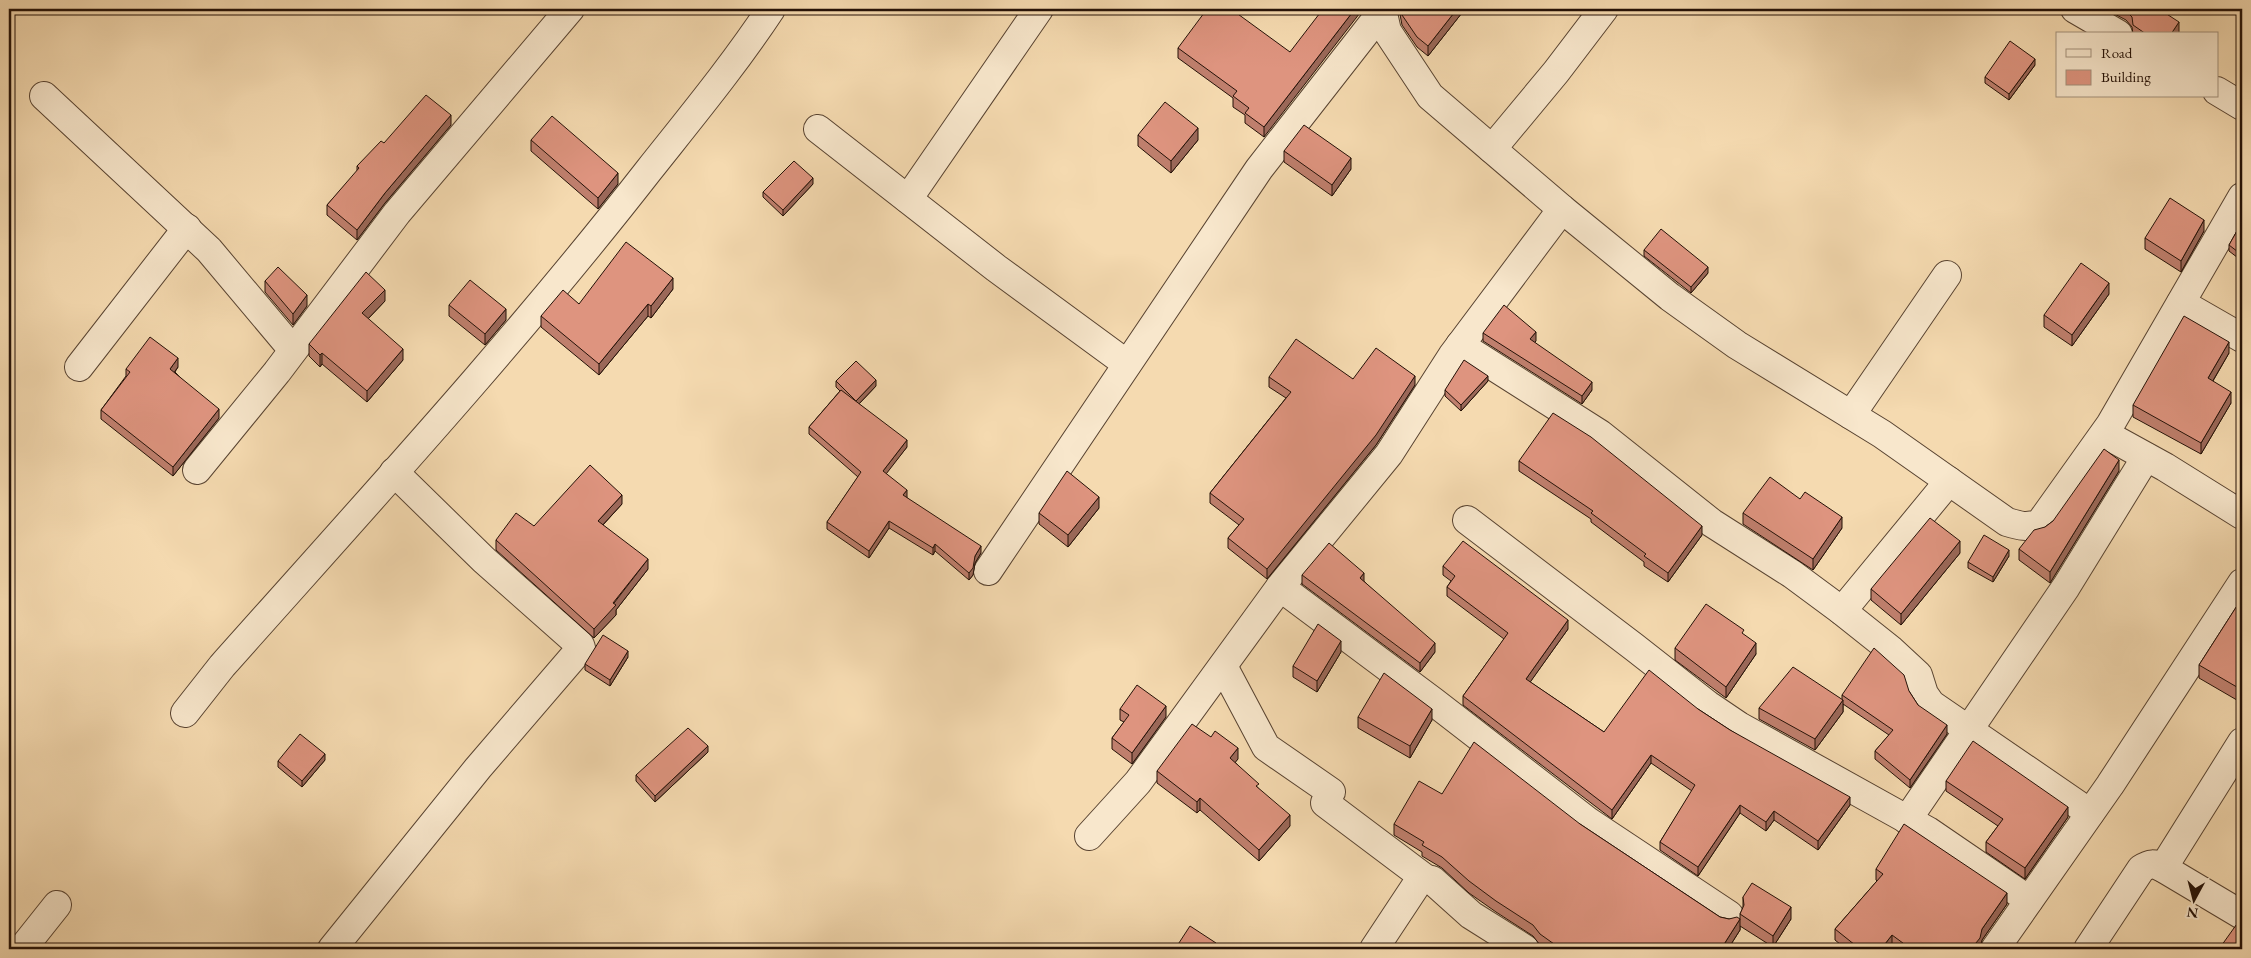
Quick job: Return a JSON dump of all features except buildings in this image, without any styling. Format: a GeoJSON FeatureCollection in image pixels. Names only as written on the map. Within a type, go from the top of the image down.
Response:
{"type":"FeatureCollection","features":[{"type":"Feature","properties":{"kind":"street"},"geometry":{"type":"LineString","coordinates":[[185,713],[222,666],[499,354],[599,235],[745,49],[771,9]]}},
{"type":"Feature","properties":{"kind":"street"},"geometry":{"type":"LineString","coordinates":[[908,200],[1039,9]]}},
{"type":"Feature","properties":{"kind":"street"},"geometry":{"type":"LineString","coordinates":[[1383,9],[1387,31],[1430,96],[1562,209],[1670,297],[1722,334],[1852,415],[1949,480],[2007,522],[2030,527],[2040,523],[2105,434],[2242,196]]}},
{"type":"Feature","properties":{"kind":"street"},"geometry":{"type":"LineString","coordinates":[[988,571],[1259,169],[1383,9]]}},
{"type":"Feature","properties":{"kind":"street"},"geometry":{"type":"LineString","coordinates":[[1492,150],[1556,72],[1604,9]]}},
{"type":"Feature","properties":{"kind":"street"},"geometry":{"type":"LineString","coordinates":[[2075,9],[2115,32]]}},
{"type":"Feature","properties":{"kind":"street"},"geometry":{"type":"LineString","coordinates":[[197,470],[293,350],[396,213],[560,12]]}},
{"type":"Feature","properties":{"kind":"street"},"geometry":{"type":"LineString","coordinates":[[2218,92],[2242,106]]}},
{"type":"Feature","properties":{"kind":"street"},"geometry":{"type":"LineString","coordinates":[[44,96],[209,250],[293,350]]}},
{"type":"Feature","properties":{"kind":"street"},"geometry":{"type":"LineString","coordinates":[[818,129],[996,268],[1126,364]]}},
{"type":"Feature","properties":{"kind":"street"},"geometry":{"type":"LineString","coordinates":[[1089,836],[1138,782],[1280,587],[1389,454],[1460,345],[1562,209]]}},
{"type":"Feature","properties":{"kind":"street"},"geometry":{"type":"LineString","coordinates":[[79,367],[187,228]]}},
{"type":"Feature","properties":{"kind":"street"},"geometry":{"type":"LineString","coordinates":[[1852,415],[1947,275]]}},
{"type":"Feature","properties":{"kind":"street"},"geometry":{"type":"LineString","coordinates":[[2181,303],[2242,338]]}},
{"type":"Feature","properties":{"kind":"street"},"geometry":{"type":"LineString","coordinates":[[1460,345],[1600,434],[1712,523],[1792,574],[1842,611],[1918,674],[1924,694],[1931,704],[2090,813]]}},
{"type":"Feature","properties":{"kind":"street"},"geometry":{"type":"LineString","coordinates":[[2105,434],[2242,515]]}},
{"type":"Feature","properties":{"kind":"street"},"geometry":{"type":"LineString","coordinates":[[1907,820],[2066,587],[2146,457]]}},
{"type":"Feature","properties":{"kind":"street"},"geometry":{"type":"LineString","coordinates":[[332,949],[478,768],[581,648],[580,645],[484,560],[394,472]]}},
{"type":"Feature","properties":{"kind":"street"},"geometry":{"type":"LineString","coordinates":[[1842,611],[1949,480]]}},
{"type":"Feature","properties":{"kind":"street"},"geometry":{"type":"LineString","coordinates":[[1467,520],[1708,705],[1739,726],[1928,831],[2029,900]]}},
{"type":"Feature","properties":{"kind":"street"},"geometry":{"type":"LineString","coordinates":[[1994,949],[2090,813],[2242,583]]}},
{"type":"Feature","properties":{"kind":"street"},"geometry":{"type":"LineString","coordinates":[[1280,587],[1434,702],[1589,822],[1729,915]]}},
{"type":"Feature","properties":{"kind":"street"},"geometry":{"type":"LineString","coordinates":[[1223,666],[1266,747],[1426,878],[1432,880],[1471,915],[1525,949]]}},
{"type":"Feature","properties":{"kind":"street"},"geometry":{"type":"LineString","coordinates":[[2163,868],[2242,742]]}},
{"type":"Feature","properties":{"kind":"street"},"geometry":{"type":"LineString","coordinates":[[2088,949],[2141,868],[2148,864],[2155,864],[2163,868],[2242,915]]}},
{"type":"Feature","properties":{"kind":"street"},"geometry":{"type":"LineString","coordinates":[[1374,949],[1417,884],[1426,878]]}},
{"type":"Feature","properties":{"kind":"street"},"geometry":{"type":"LineString","coordinates":[[22,949],[58,905]]}}]}
